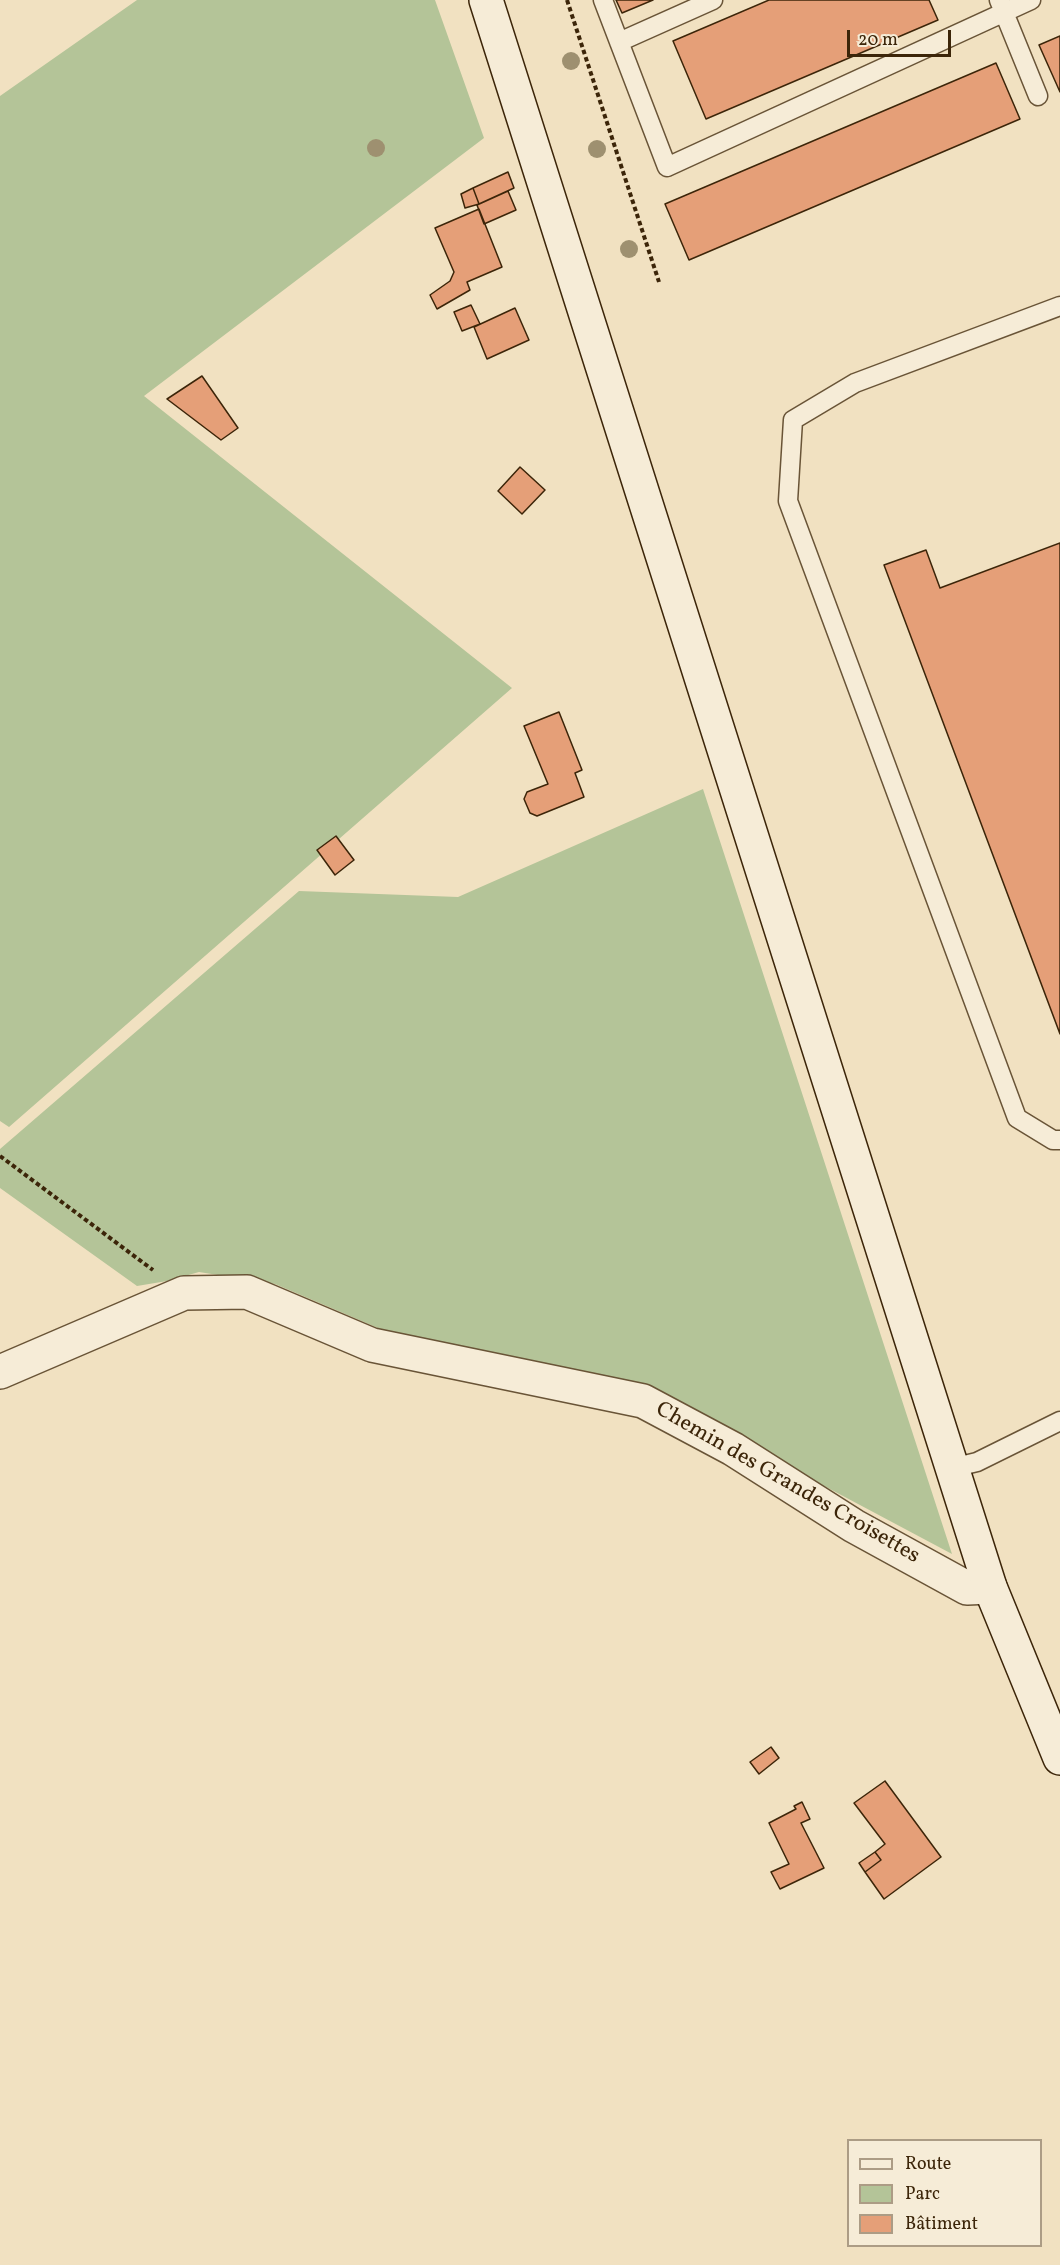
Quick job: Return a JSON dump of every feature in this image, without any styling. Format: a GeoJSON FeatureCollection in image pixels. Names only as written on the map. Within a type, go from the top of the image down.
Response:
{"type":"FeatureCollection","features":[{"type":"Feature","properties":{"kind":"main road"},"geometry":{"type":"LineString","coordinates":[[486,0],[990,1587],[1060,1758]]}},
{"type":"Feature","properties":{"kind":"main road","name":"Chemin des Grandes Croisettes"},"geometry":{"type":"LineString","coordinates":[[0,1372],[184,1293],[247,1292],[372,1345],[643,1401],[732,1449],[854,1526],[967,1588],[990,1587]]}},
{"type":"Feature","properties":{"kind":"lane"},"geometry":{"type":"LineString","coordinates":[[603,0],[667,167],[1001,6],[1030,0]]}},
{"type":"Feature","properties":{"kind":"lane"},"geometry":{"type":"LineString","coordinates":[[619,42],[713,0]]}},
{"type":"Feature","properties":{"kind":"lane"},"geometry":{"type":"LineString","coordinates":[[1001,6],[1038,96]]}},
{"type":"Feature","properties":{"kind":"lane"},"geometry":{"type":"LineString","coordinates":[[1060,306],[855,383],[793,420],[788,501],[1017,1118],[1053,1140],[1060,1140]]}},
{"type":"Feature","properties":{"kind":"lane"},"geometry":{"type":"LineString","coordinates":[[952,1468],[977,1462],[1060,1421]]}},
{"type":"Feature","properties":{"kind":"path"},"geometry":{"type":"LineString","coordinates":[[567,0],[659,282]]}},
{"type":"Feature","properties":{"kind":"path"},"geometry":{"type":"LineString","coordinates":[[0,1156],[184,1293]]}},
{"type":"Feature","properties":{"kind":"green space"},"geometry":{"type":"Polygon","coordinates":[[[137,0],[435,0],[484,138],[144,396],[512,688],[9,1127],[0,1121],[0,96],[137,0]]]}},
{"type":"Feature","properties":{"kind":"green space"},"geometry":{"type":"Polygon","coordinates":[[[703,789],[952,1554],[642,1389],[385,1331],[275,1284],[199,1272],[137,1286],[0,1188],[0,1149],[299,891],[458,897],[703,789]]]}},
{"type":"Feature","properties":{"kind":"building"},"geometry":{"type":"Polygon","coordinates":[[[616,0],[653,0],[622,13],[616,0]]]}},
{"type":"Feature","properties":{"kind":"building"},"geometry":{"type":"Polygon","coordinates":[[[769,0],[929,0],[938,20],[706,119],[673,41],[769,0]]]}},
{"type":"Feature","properties":{"kind":"building"},"geometry":{"type":"Polygon","coordinates":[[[1060,36],[1060,92],[1039,45],[1060,36]]]}},
{"type":"Feature","properties":{"kind":"building"},"geometry":{"type":"Polygon","coordinates":[[[996,63],[1020,119],[689,260],[665,204],[996,63]]]}},
{"type":"Feature","properties":{"kind":"building"},"geometry":{"type":"Polygon","coordinates":[[[508,172],[514,188],[479,204],[473,188],[508,172]]]}},
{"type":"Feature","properties":{"kind":"building"},"geometry":{"type":"Polygon","coordinates":[[[473,188],[479,204],[465,208],[461,194],[473,188]]]}},
{"type":"Feature","properties":{"kind":"building"},"geometry":{"type":"Polygon","coordinates":[[[508,191],[516,210],[484,224],[477,205],[508,191]]]}},
{"type":"Feature","properties":{"kind":"building"},"geometry":{"type":"Polygon","coordinates":[[[479,209],[502,267],[467,282],[470,290],[437,309],[430,295],[450,281],[454,272],[435,228],[479,209]]]}},
{"type":"Feature","properties":{"kind":"building"},"geometry":{"type":"Polygon","coordinates":[[[471,305],[480,324],[462,331],[454,312],[471,305]]]}},
{"type":"Feature","properties":{"kind":"building"},"geometry":{"type":"Polygon","coordinates":[[[515,308],[529,340],[487,359],[474,327],[515,308]]]}},
{"type":"Feature","properties":{"kind":"building"},"geometry":{"type":"Polygon","coordinates":[[[202,376],[238,428],[221,440],[167,399],[202,376]]]}},
{"type":"Feature","properties":{"kind":"building"},"geometry":{"type":"Polygon","coordinates":[[[520,467],[545,490],[522,514],[498,491],[520,467]]]}},
{"type":"Feature","properties":{"kind":"building"},"geometry":{"type":"Polygon","coordinates":[[[1060,543],[1060,1034],[884,565],[926,550],[940,588],[1060,543]]]}},
{"type":"Feature","properties":{"kind":"building"},"geometry":{"type":"Polygon","coordinates":[[[559,712],[582,770],[575,773],[584,797],[537,816],[530,813],[524,799],[527,792],[548,784],[524,726],[559,712]]]}},
{"type":"Feature","properties":{"kind":"building"},"geometry":{"type":"Polygon","coordinates":[[[336,836],[354,860],[335,875],[317,850],[336,836]]]}},
{"type":"Feature","properties":{"kind":"building"},"geometry":{"type":"Polygon","coordinates":[[[771,1747],[779,1758],[759,1774],[750,1762],[771,1747]]]}},
{"type":"Feature","properties":{"kind":"building"},"geometry":{"type":"Polygon","coordinates":[[[885,1781],[941,1857],[884,1899],[865,1872],[881,1860],[875,1852],[885,1844],[854,1803],[885,1781]]]}},
{"type":"Feature","properties":{"kind":"building"},"geometry":{"type":"Polygon","coordinates":[[[802,1802],[810,1819],[801,1823],[824,1868],[780,1889],[771,1872],[789,1864],[769,1823],[796,1809],[794,1806],[802,1802]]]}},
{"type":"Feature","properties":{"kind":"building"},"geometry":{"type":"Polygon","coordinates":[[[875,1852],[881,1860],[865,1872],[859,1863],[875,1852]]]}}]}
